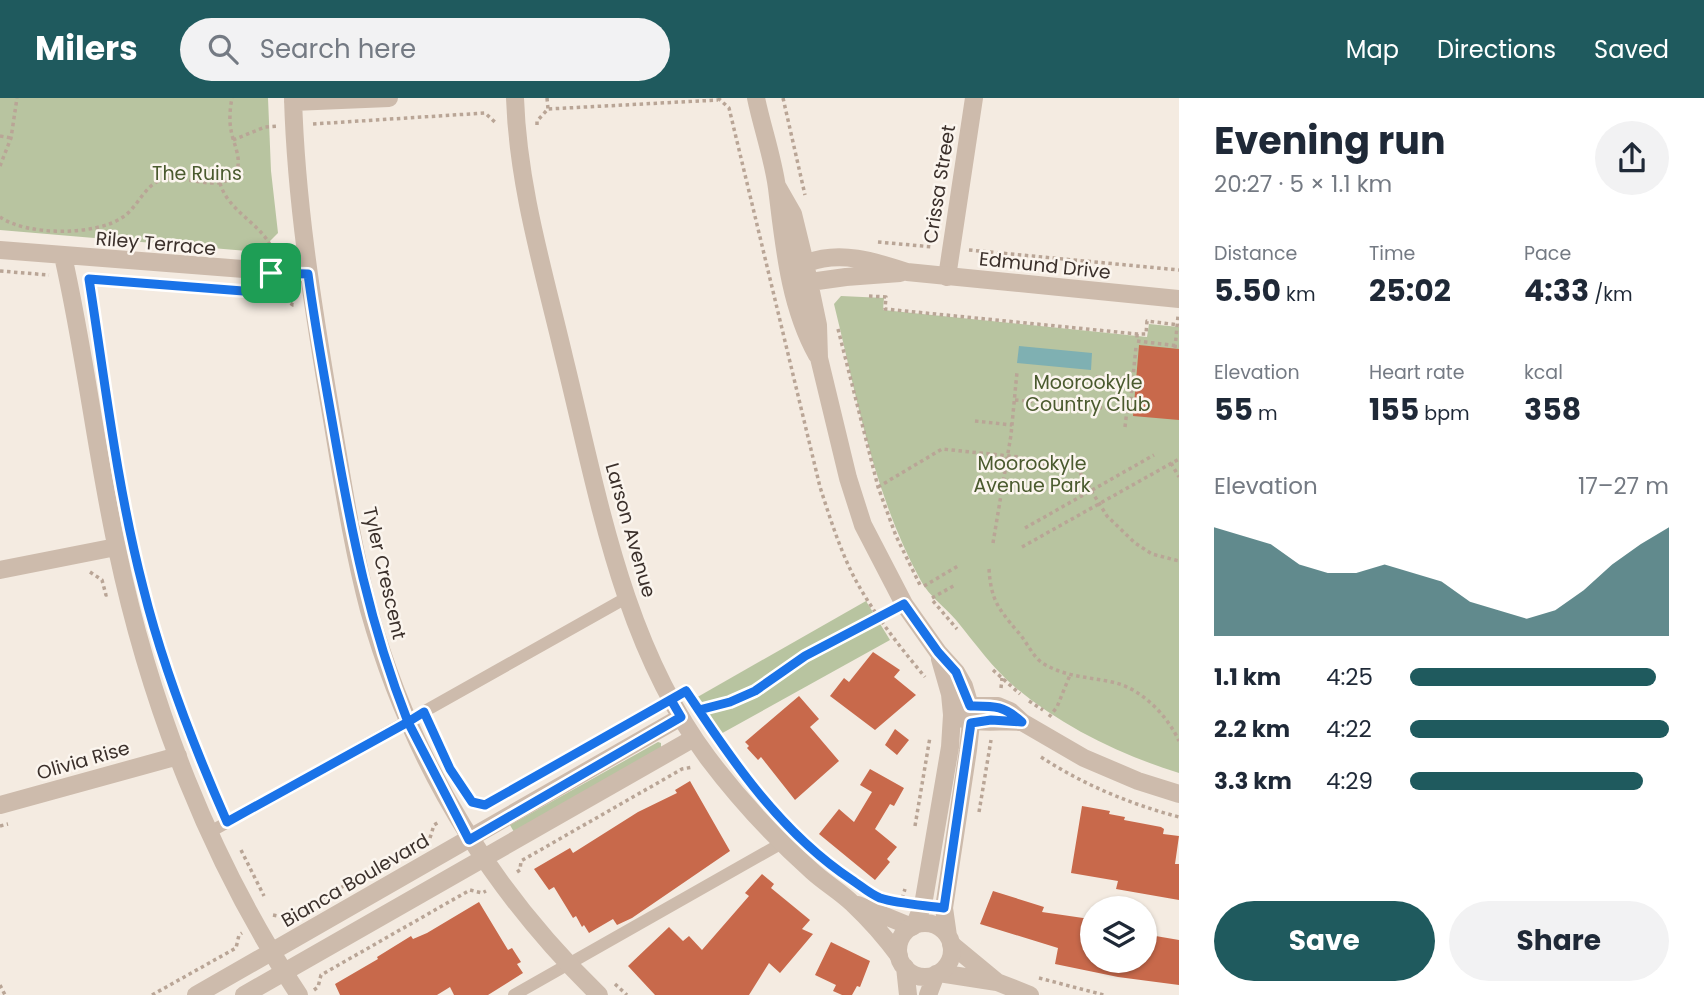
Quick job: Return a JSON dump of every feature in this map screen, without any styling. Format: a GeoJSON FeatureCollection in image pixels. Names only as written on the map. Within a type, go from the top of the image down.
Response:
{"type":"FeatureCollection","features":[{"type":"Feature","properties":{"kind":"street"},"geometry":{"type":"LineString","coordinates":[[293,100],[389,98]]}},
{"type":"Feature","properties":{"kind":"street","name":"Larson Avenue"},"geometry":{"type":"LineString","coordinates":[[515,98],[523,185],[588,456],[626,598],[658,673],[694,738],[731,786],[812,872],[852,902],[886,938],[902,961]]}},
{"type":"Feature","properties":{"kind":"street"},"geometry":{"type":"LineString","coordinates":[[755,98],[777,186],[779,218],[803,329],[819,358]]}},
{"type":"Feature","properties":{"kind":"street","name":"Crissa Street"},"geometry":{"type":"LineString","coordinates":[[947,277],[974,98]]}},
{"type":"Feature","properties":{"kind":"street","name":"Tyler Crescent"},"geometry":{"type":"LineString","coordinates":[[293,100],[298,183],[312,303],[360,572],[382,653],[408,722],[469,840],[531,922],[568,965],[599,995]]}},
{"type":"Feature","properties":{"kind":"street"},"geometry":{"type":"LineString","coordinates":[[777,186],[793,214],[810,282],[818,325],[819,358],[854,499],[874,549],[904,604],[938,652],[956,672],[970,714],[944,908],[951,957],[938,974],[928,995]]}},
{"type":"Feature","properties":{"kind":"street","name":"Riley Terrace"},"geometry":{"type":"LineString","coordinates":[[0,250],[308,274]]}},
{"type":"Feature","properties":{"kind":"street"},"geometry":{"type":"LineString","coordinates":[[63,256],[116,547],[144,655],[178,756],[210,832],[272,952],[299,995]]}},
{"type":"Feature","properties":{"kind":"street","name":"Edmund Drive"},"geometry":{"type":"LineString","coordinates":[[805,263],[828,258],[860,259],[906,272],[1178,307]]}},
{"type":"Feature","properties":{"kind":"street"},"geometry":{"type":"LineString","coordinates":[[791,278],[805,263]]}},
{"type":"Feature","properties":{"kind":"street","name":"Edmund Drive"},"geometry":{"type":"LineString","coordinates":[[791,278],[810,282],[906,272]]}},
{"type":"Feature","properties":{"kind":"street"},"geometry":{"type":"LineString","coordinates":[[0,570],[116,547]]}},
{"type":"Feature","properties":{"kind":"street"},"geometry":{"type":"LineString","coordinates":[[908,995],[901,940],[913,927],[923,905],[950,747],[950,694],[938,652]]}},
{"type":"Feature","properties":{"kind":"street"},"geometry":{"type":"LineString","coordinates":[[952,715],[996,713],[1022,722],[1111,771],[1179,794]]}},
{"type":"Feature","properties":{"kind":"street","name":"Bianca Boulevard"},"geometry":{"type":"LineString","coordinates":[[196,995],[681,717]]}},
{"type":"Feature","properties":{"kind":"street"},"geometry":{"type":"LineString","coordinates":[[244,995],[694,738]]}},
{"type":"Feature","properties":{"kind":"street","name":"Olivia Rise"},"geometry":{"type":"LineString","coordinates":[[0,805],[178,756]]}},
{"type":"Feature","properties":{"kind":"street","name":"Larson Avenue"},"geometry":{"type":"LineString","coordinates":[[852,902],[913,927]]}},
{"type":"Feature","properties":{"kind":"street"},"geometry":{"type":"LineString","coordinates":[[913,927],[930,924],[943,930],[949,940],[998,982]]}},
{"type":"Feature","properties":{"kind":"street"},"geometry":{"type":"LineString","coordinates":[[902,961],[916,975],[938,974],[998,982],[1030,995]]}},
{"type":"Feature","properties":{"kind":"lane"},"geometry":{"type":"LineString","coordinates":[[210,832],[626,598]]}},
{"type":"Feature","properties":{"kind":"lane"},"geometry":{"type":"LineString","coordinates":[[514,995],[782,843]]}},
{"type":"Feature","properties":{"kind":"path"},"geometry":{"type":"LineString","coordinates":[[0,166],[11,138],[17,98]]}},
{"type":"Feature","properties":{"kind":"path"},"geometry":{"type":"LineString","coordinates":[[0,216],[9,223],[32,229],[64,231],[96,227],[125,217],[145,192],[160,180],[182,177],[206,183],[220,183],[233,176],[237,169],[237,153],[231,128],[232,98]]}},
{"type":"Feature","properties":{"kind":"path"},"geometry":{"type":"LineString","coordinates":[[547,98],[548,109]]}},
{"type":"Feature","properties":{"kind":"path"},"geometry":{"type":"LineString","coordinates":[[233,140],[265,127],[485,113],[497,124],[498,135],[537,134],[537,121],[548,109],[718,100]]}},
{"type":"Feature","properties":{"kind":"path"},"geometry":{"type":"LineString","coordinates":[[313,124],[314,136]]}},
{"type":"Feature","properties":{"kind":"path"},"geometry":{"type":"LineString","coordinates":[[0,136],[11,138]]}},
{"type":"Feature","properties":{"kind":"path"},"geometry":{"type":"LineString","coordinates":[[220,183],[225,196],[271,245],[273,253],[269,293]]}},
{"type":"Feature","properties":{"kind":"path"},"geometry":{"type":"LineString","coordinates":[[0,271],[269,293],[281,296],[293,306],[312,303]]}},
{"type":"Feature","properties":{"kind":"path"},"geometry":{"type":"LineString","coordinates":[[89,279],[91,292]]}},
{"type":"Feature","properties":{"kind":"path"},"geometry":{"type":"LineString","coordinates":[[864,296],[886,297],[885,309],[1137,334],[1146,334],[1147,321],[1178,325]]}},
{"type":"Feature","properties":{"kind":"path"},"geometry":{"type":"LineString","coordinates":[[1137,334],[1136,341],[1176,346],[1178,307]]}},
{"type":"Feature","properties":{"kind":"path"},"geometry":{"type":"LineString","coordinates":[[836,321],[878,487],[896,536],[922,585],[958,566]]}},
{"type":"Feature","properties":{"kind":"path"},"geometry":{"type":"LineString","coordinates":[[1125,428],[1135,380],[1136,346]]}},
{"type":"Feature","properties":{"kind":"path"},"geometry":{"type":"LineString","coordinates":[[993,543],[1008,456],[1017,372]]}},
{"type":"Feature","properties":{"kind":"path"},"geometry":{"type":"LineString","coordinates":[[1096,377],[1135,380]]}},
{"type":"Feature","properties":{"kind":"path"},"geometry":{"type":"LineString","coordinates":[[1015,400],[1127,410]]}},
{"type":"Feature","properties":{"kind":"path"},"geometry":{"type":"LineString","coordinates":[[975,421],[1012,425]]}},
{"type":"Feature","properties":{"kind":"path"},"geometry":{"type":"LineString","coordinates":[[878,487],[942,449],[1008,456],[1040,465],[1062,463],[1075,467],[1098,504],[1135,544],[1152,554],[1179,561]]}},
{"type":"Feature","properties":{"kind":"path"},"geometry":{"type":"LineString","coordinates":[[1025,528],[1154,455]]}},
{"type":"Feature","properties":{"kind":"path"},"geometry":{"type":"LineString","coordinates":[[1022,547],[1179,458]]}},
{"type":"Feature","properties":{"kind":"path"},"geometry":{"type":"LineString","coordinates":[[1171,463],[1179,477]]}},
{"type":"Feature","properties":{"kind":"path"},"geometry":{"type":"LineString","coordinates":[[989,569],[991,593],[1002,615],[1020,634],[1037,659],[1069,675],[1111,681],[1129,688],[1153,705],[1176,729],[1179,741]]}},
{"type":"Feature","properties":{"kind":"path"},"geometry":{"type":"LineString","coordinates":[[90,572],[102,580],[106,594],[126,590]]}},
{"type":"Feature","properties":{"kind":"path"},"geometry":{"type":"LineString","coordinates":[[955,585],[932,600],[957,629]]}},
{"type":"Feature","properties":{"kind":"path"},"geometry":{"type":"LineString","coordinates":[[704,719],[699,710],[730,702],[755,691],[805,656],[904,604]]}},
{"type":"Feature","properties":{"kind":"path"},"geometry":{"type":"LineString","coordinates":[[993,670],[1060,721]]}},
{"type":"Feature","properties":{"kind":"path"},"geometry":{"type":"LineString","coordinates":[[1039,731],[1061,699],[1069,675]]}},
{"type":"Feature","properties":{"kind":"path"},"geometry":{"type":"LineString","coordinates":[[978,821],[1002,678]]}},
{"type":"Feature","properties":{"kind":"path"},"geometry":{"type":"LineString","coordinates":[[418,844],[430,838],[434,825],[472,802],[485,805],[555,765]]}},
{"type":"Feature","properties":{"kind":"path"},"geometry":{"type":"LineString","coordinates":[[240,849],[268,904]]}},
{"type":"Feature","properties":{"kind":"path"},"geometry":{"type":"LineString","coordinates":[[152,995],[236,948],[239,935],[274,914],[287,918],[370,871]]}},
{"type":"Feature","properties":{"kind":"path"},"geometry":{"type":"LineString","coordinates":[[517,872],[524,880]]}},
{"type":"Feature","properties":{"kind":"path"},"geometry":{"type":"LineString","coordinates":[[890,900],[923,905]]}},
{"type":"Feature","properties":{"kind":"path"},"geometry":{"type":"LineString","coordinates":[[1034,976],[1104,995]]}},
{"type":"Feature","properties":{"kind":"path"},"geometry":{"type":"LineString","coordinates":[[607,977],[627,995]]}},
{"type":"Feature","properties":{"kind":"path"},"geometry":{"type":"LineString","coordinates":[[0,985],[5,995]]}},
{"type":"Feature","properties":{"kind":"path"},"geometry":{"type":"LineString","coordinates":[[318,987],[323,995]]}},
{"type":"Feature","properties":{"kind":"green space","name":"The Ruins"},"geometry":{"type":"Polygon","coordinates":[[[0,98],[268,98],[271,171],[278,233],[259,252],[0,230],[0,98]]]}},
{"type":"Feature","properties":{"kind":"green space","name":"Moorookyle Avenue Park"},"geometry":{"type":"Polygon","coordinates":[[[841,296],[884,298],[883,310],[1147,337],[1149,324],[1179,327],[1179,773],[1136,758],[1093,738],[1034,702],[1000,673],[925,587],[891,515],[868,446],[834,304],[841,296]]]}},
{"type":"Feature","properties":{"kind":"green space"},"geometry":{"type":"Polygon","coordinates":[[[866,601],[890,640],[717,736],[694,699],[866,601]]]}},
{"type":"Feature","properties":{"kind":"green space"},"geometry":{"type":"Polygon","coordinates":[[[658,742],[661,743],[661,748],[514,832],[510,825],[658,742]]]}},
{"type":"Feature","properties":{"kind":"water"},"geometry":{"type":"Polygon","coordinates":[[[1019,346],[1092,353],[1091,370],[1017,363],[1019,346]]]}},
{"type":"Feature","properties":{"kind":"building"},"geometry":{"type":"Polygon","coordinates":[[[1139,345],[1179,349],[1179,420],[1133,416],[1139,345]]]}},
{"type":"Feature","properties":{"kind":"building"},"geometry":{"type":"Polygon","coordinates":[[[873,652],[900,670],[894,677],[916,695],[875,730],[830,696],[844,678],[849,682],[873,652]]]}},
{"type":"Feature","properties":{"kind":"building"},"geometry":{"type":"Polygon","coordinates":[[[799,696],[819,719],[810,727],[839,761],[795,800],[761,757],[758,760],[747,748],[749,746],[745,742],[799,696]]]}},
{"type":"Feature","properties":{"kind":"building"},"geometry":{"type":"Polygon","coordinates":[[[895,729],[909,740],[897,755],[885,745],[895,729]]]}},
{"type":"Feature","properties":{"kind":"building"},"geometry":{"type":"Polygon","coordinates":[[[870,769],[904,788],[894,806],[890,804],[875,829],[897,847],[887,859],[890,862],[875,880],[819,834],[839,809],[854,822],[872,792],[860,785],[870,769]]]}},
{"type":"Feature","properties":{"kind":"building"},"geometry":{"type":"Polygon","coordinates":[[[690,781],[730,851],[632,918],[617,925],[613,919],[589,933],[576,916],[573,918],[554,887],[549,890],[534,869],[570,848],[573,853],[638,812],[677,793],[675,790],[690,781]]]}},
{"type":"Feature","properties":{"kind":"building"},"geometry":{"type":"Polygon","coordinates":[[[1082,806],[1110,811],[1109,814],[1125,817],[1124,820],[1161,827],[1164,829],[1163,834],[1179,836],[1175,864],[1179,864],[1179,900],[1116,889],[1118,881],[1071,873],[1082,806]]]}},
{"type":"Feature","properties":{"kind":"building"},"geometry":{"type":"Polygon","coordinates":[[[762,874],[774,884],[771,888],[810,920],[802,929],[813,934],[780,973],[769,963],[749,995],[655,995],[628,966],[669,927],[683,941],[689,936],[702,950],[749,896],[745,893],[762,874]]]}},
{"type":"Feature","properties":{"kind":"building"},"geometry":{"type":"Polygon","coordinates":[[[993,891],[1044,907],[1042,912],[1080,918],[1080,969],[1055,964],[1058,948],[980,924],[993,891]]]}},
{"type":"Feature","properties":{"kind":"building"},"geometry":{"type":"Polygon","coordinates":[[[479,902],[508,950],[512,948],[521,962],[517,964],[523,973],[488,995],[454,995],[450,987],[437,995],[340,995],[335,984],[411,936],[413,939],[427,933],[479,902]]]}},
{"type":"Feature","properties":{"kind":"building"},"geometry":{"type":"Polygon","coordinates":[[[1157,936],[1179,940],[1179,985],[1099,973],[1157,973],[1157,936]]]}},
{"type":"Feature","properties":{"kind":"building"},"geometry":{"type":"Polygon","coordinates":[[[831,942],[870,961],[860,987],[857,986],[852,995],[833,991],[836,985],[815,975],[831,942]]]}},
{"type":"Feature","properties":{"kind":"route"},"geometry":{"type":"LineString","coordinates":[[271,273],[269,293],[89,279],[120,475],[143,586],[157,638],[192,737],[227,822],[408,722],[469,840],[681,717],[671,700],[686,691],[709,727],[754,788],[788,826],[837,870],[878,897],[944,908],[971,723],[991,720],[1022,722],[1010,711],[998,706],[970,706],[956,672],[938,652],[904,604],[805,656],[755,691],[730,702],[699,710],[686,691],[485,805],[472,802],[450,769],[424,712],[408,722],[382,653],[352,536],[308,274],[271,273]]}},
{"type":"Feature","properties":{"kind":"park label","name":"Moorookyle Country Club"},"geometry":{"type":"Point","coordinates":[1088,393]}}]}
